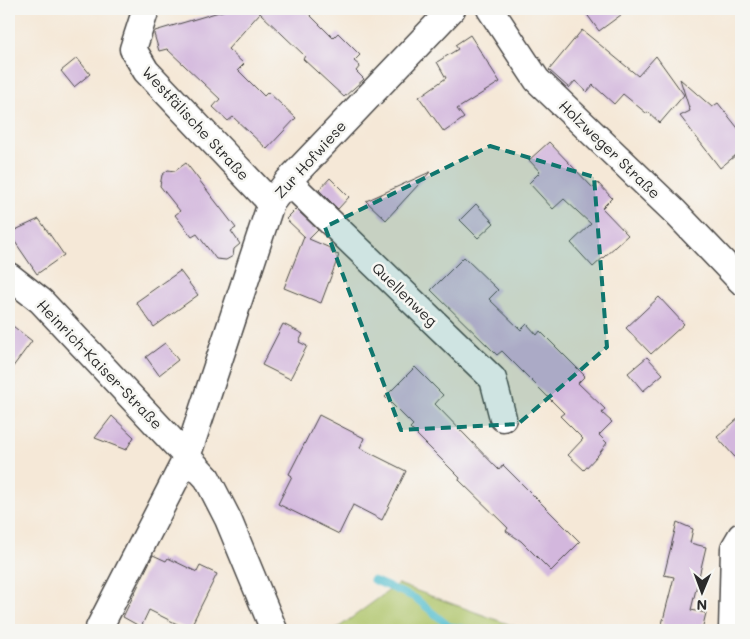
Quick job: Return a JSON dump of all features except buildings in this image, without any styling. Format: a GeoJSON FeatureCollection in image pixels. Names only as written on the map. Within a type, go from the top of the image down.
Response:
{"type":"FeatureCollection","features":[{"type":"Feature","properties":{"kind":"street","name":"Westfälische Straße"},"geometry":{"type":"LineString","coordinates":[[146,9],[133,49],[146,71],[271,203]]}},
{"type":"Feature","properties":{"kind":"street","name":"Zur Hofwiese"},"geometry":{"type":"LineString","coordinates":[[188,457],[271,203],[288,181],[452,9]]}},
{"type":"Feature","properties":{"kind":"street","name":"Holzweger Straße"},"geometry":{"type":"LineString","coordinates":[[490,9],[537,80],[675,212],[741,281]]}},
{"type":"Feature","properties":{"kind":"street","name":"Quellenweg"},"geometry":{"type":"LineString","coordinates":[[288,181],[493,379],[503,418]]}},
{"type":"Feature","properties":{"kind":"street","name":"Heinrich-Kaiser-Straße"},"geometry":{"type":"LineString","coordinates":[[9,276],[41,301],[207,478],[228,519],[274,630]]}},
{"type":"Feature","properties":{"kind":"street"},"geometry":{"type":"LineString","coordinates":[[99,628],[188,457]]}},
{"type":"Feature","properties":{"kind":"street"},"geometry":{"type":"LineString","coordinates":[[732,630],[737,600],[734,548],[741,536]]}},
{"type":"Feature","properties":{"kind":"highlighted area"},"geometry":{"type":"Polygon","coordinates":[[[490,146],[594,177],[607,347],[518,424],[401,430],[325,227],[490,146]]]}},
{"type":"Feature","properties":{"kind":"green space"},"geometry":{"type":"Polygon","coordinates":[[[398,584],[519,628],[527,630],[335,630],[398,584]]]}},
{"type":"Feature","properties":{"kind":"waterway"},"geometry":{"type":"LineString","coordinates":[[373,580],[415,598],[449,626],[472,630]]}}]}
